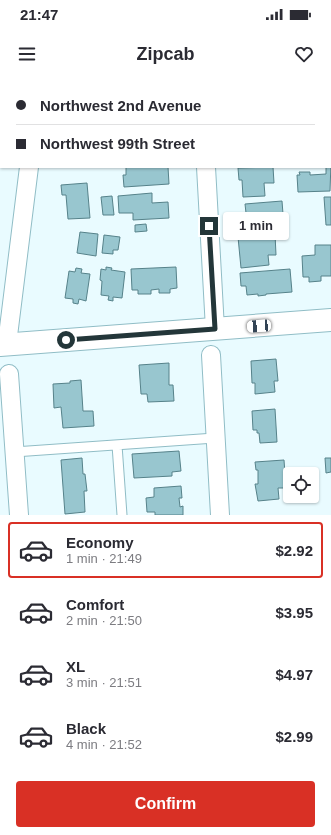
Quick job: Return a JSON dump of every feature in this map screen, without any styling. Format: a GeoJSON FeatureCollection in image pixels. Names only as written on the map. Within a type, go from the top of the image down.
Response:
{"type":"FeatureCollection","features":[{"type":"Feature","properties":{"kind":"street"},"geometry":{"type":"LineString","coordinates":[[29,168],[3,344],[331,320]]}},
{"type":"Feature","properties":{"kind":"street"},"geometry":{"type":"LineString","coordinates":[[206,168],[215,329]]}},
{"type":"Feature","properties":{"kind":"street"},"geometry":{"type":"LineString","coordinates":[[211,355],[220,515]]}},
{"type":"Feature","properties":{"kind":"street"},"geometry":{"type":"LineString","coordinates":[[9,374],[18,515]]}},
{"type":"Feature","properties":{"kind":"lane"},"geometry":{"type":"LineString","coordinates":[[14,452],[216,438]]}},
{"type":"Feature","properties":{"kind":"lane"},"geometry":{"type":"LineString","coordinates":[[117,445],[122,515]]}},
{"type":"Feature","properties":{"kind":"building"},"geometry":{"type":"Polygon","coordinates":[[[126,168],[168,168],[169,184],[124,187],[123,175],[126,175],[126,168]]]}},
{"type":"Feature","properties":{"kind":"building"},"geometry":{"type":"Polygon","coordinates":[[[238,168],[273,168],[274,183],[264,183],[265,196],[243,197],[242,180],[239,180],[238,168]]]}},
{"type":"Feature","properties":{"kind":"building"},"geometry":{"type":"Polygon","coordinates":[[[326,168],[331,168],[330,191],[298,192],[297,175],[300,175],[299,172],[310,172],[310,175],[326,174],[326,168]]]}},
{"type":"Feature","properties":{"kind":"building"},"geometry":{"type":"Polygon","coordinates":[[[87,183],[90,218],[68,219],[66,195],[62,195],[61,185],[87,183]]]}},
{"type":"Feature","properties":{"kind":"building"},"geometry":{"type":"Polygon","coordinates":[[[152,193],[152,203],[168,202],[169,218],[133,220],[133,213],[119,213],[118,196],[152,193]]]}},
{"type":"Feature","properties":{"kind":"building"},"geometry":{"type":"Polygon","coordinates":[[[112,196],[114,215],[103,215],[101,197],[112,196]]]}},
{"type":"Feature","properties":{"kind":"building"},"geometry":{"type":"Polygon","coordinates":[[[324,197],[331,197],[331,225],[326,225],[324,197]]]}},
{"type":"Feature","properties":{"kind":"building"},"geometry":{"type":"Polygon","coordinates":[[[282,201],[283,214],[263,216],[264,229],[242,230],[241,213],[246,213],[245,204],[282,201]]]}},
{"type":"Feature","properties":{"kind":"building"},"geometry":{"type":"Polygon","coordinates":[[[146,224],[147,231],[135,232],[135,225],[146,224]]]}},
{"type":"Feature","properties":{"kind":"building"},"geometry":{"type":"Polygon","coordinates":[[[80,232],[98,234],[96,256],[77,253],[80,232]]]}},
{"type":"Feature","properties":{"kind":"building"},"geometry":{"type":"Polygon","coordinates":[[[275,234],[276,255],[268,255],[269,265],[241,268],[238,237],[275,234]]]}},
{"type":"Feature","properties":{"kind":"building"},"geometry":{"type":"Polygon","coordinates":[[[104,235],[120,237],[118,250],[113,250],[113,254],[102,253],[104,235]]]}},
{"type":"Feature","properties":{"kind":"building"},"geometry":{"type":"Polygon","coordinates":[[[315,245],[331,245],[331,276],[321,276],[321,281],[309,282],[309,277],[303,277],[302,256],[315,255],[315,245]]]}},
{"type":"Feature","properties":{"kind":"building"},"geometry":{"type":"Polygon","coordinates":[[[106,267],[112,268],[111,270],[125,272],[122,298],[113,297],[113,301],[108,300],[109,296],[101,295],[101,269],[106,270],[106,267]]]}},
{"type":"Feature","properties":{"kind":"building"},"geometry":{"type":"Polygon","coordinates":[[[176,267],[177,288],[170,289],[170,293],[159,293],[159,289],[151,290],[151,294],[138,294],[138,290],[132,290],[131,269],[176,267]]]}},
{"type":"Feature","properties":{"kind":"building"},"geometry":{"type":"Polygon","coordinates":[[[76,268],[82,269],[81,273],[90,274],[86,301],[79,299],[78,304],[73,303],[73,299],[65,298],[69,271],[75,272],[76,268]]]}},
{"type":"Feature","properties":{"kind":"building"},"geometry":{"type":"Polygon","coordinates":[[[290,269],[292,292],[258,296],[258,294],[247,295],[246,286],[241,286],[240,273],[290,269]]]}},
{"type":"Feature","properties":{"kind":"building"},"geometry":{"type":"Polygon","coordinates":[[[276,359],[278,381],[274,381],[275,392],[255,394],[255,383],[252,383],[251,361],[276,359]]]}},
{"type":"Feature","properties":{"kind":"building"},"geometry":{"type":"Polygon","coordinates":[[[169,363],[169,385],[173,385],[174,401],[148,402],[147,394],[141,394],[139,365],[169,363]]]}},
{"type":"Feature","properties":{"kind":"building"},"geometry":{"type":"Polygon","coordinates":[[[81,380],[83,411],[93,411],[94,426],[63,428],[61,407],[54,408],[53,384],[70,383],[70,381],[81,380]]]}},
{"type":"Feature","properties":{"kind":"building"},"geometry":{"type":"Polygon","coordinates":[[[275,409],[277,442],[260,443],[259,433],[257,433],[257,430],[253,430],[252,411],[275,409]]]}},
{"type":"Feature","properties":{"kind":"building"},"geometry":{"type":"Polygon","coordinates":[[[179,451],[181,471],[172,472],[172,476],[134,478],[132,454],[179,451]]]}},
{"type":"Feature","properties":{"kind":"building"},"geometry":{"type":"Polygon","coordinates":[[[82,458],[83,474],[85,474],[87,491],[84,491],[85,512],[65,514],[61,460],[82,458]]]}},
{"type":"Feature","properties":{"kind":"building"},"geometry":{"type":"Polygon","coordinates":[[[325,458],[331,458],[331,472],[326,473],[325,458]]]}},
{"type":"Feature","properties":{"kind":"building"},"geometry":{"type":"Polygon","coordinates":[[[284,460],[283,488],[278,488],[279,499],[258,501],[255,484],[258,484],[258,470],[256,470],[255,462],[284,460]]]}},
{"type":"Feature","properties":{"kind":"building"},"geometry":{"type":"Polygon","coordinates":[[[181,486],[182,498],[179,498],[180,507],[183,506],[183,515],[155,515],[155,512],[147,512],[146,498],[154,497],[154,488],[181,486]]]}},
{"type":"Feature","properties":{"kind":"route"},"geometry":{"type":"LineString","coordinates":[[66,340],[215,329],[209,226]]}}]}
